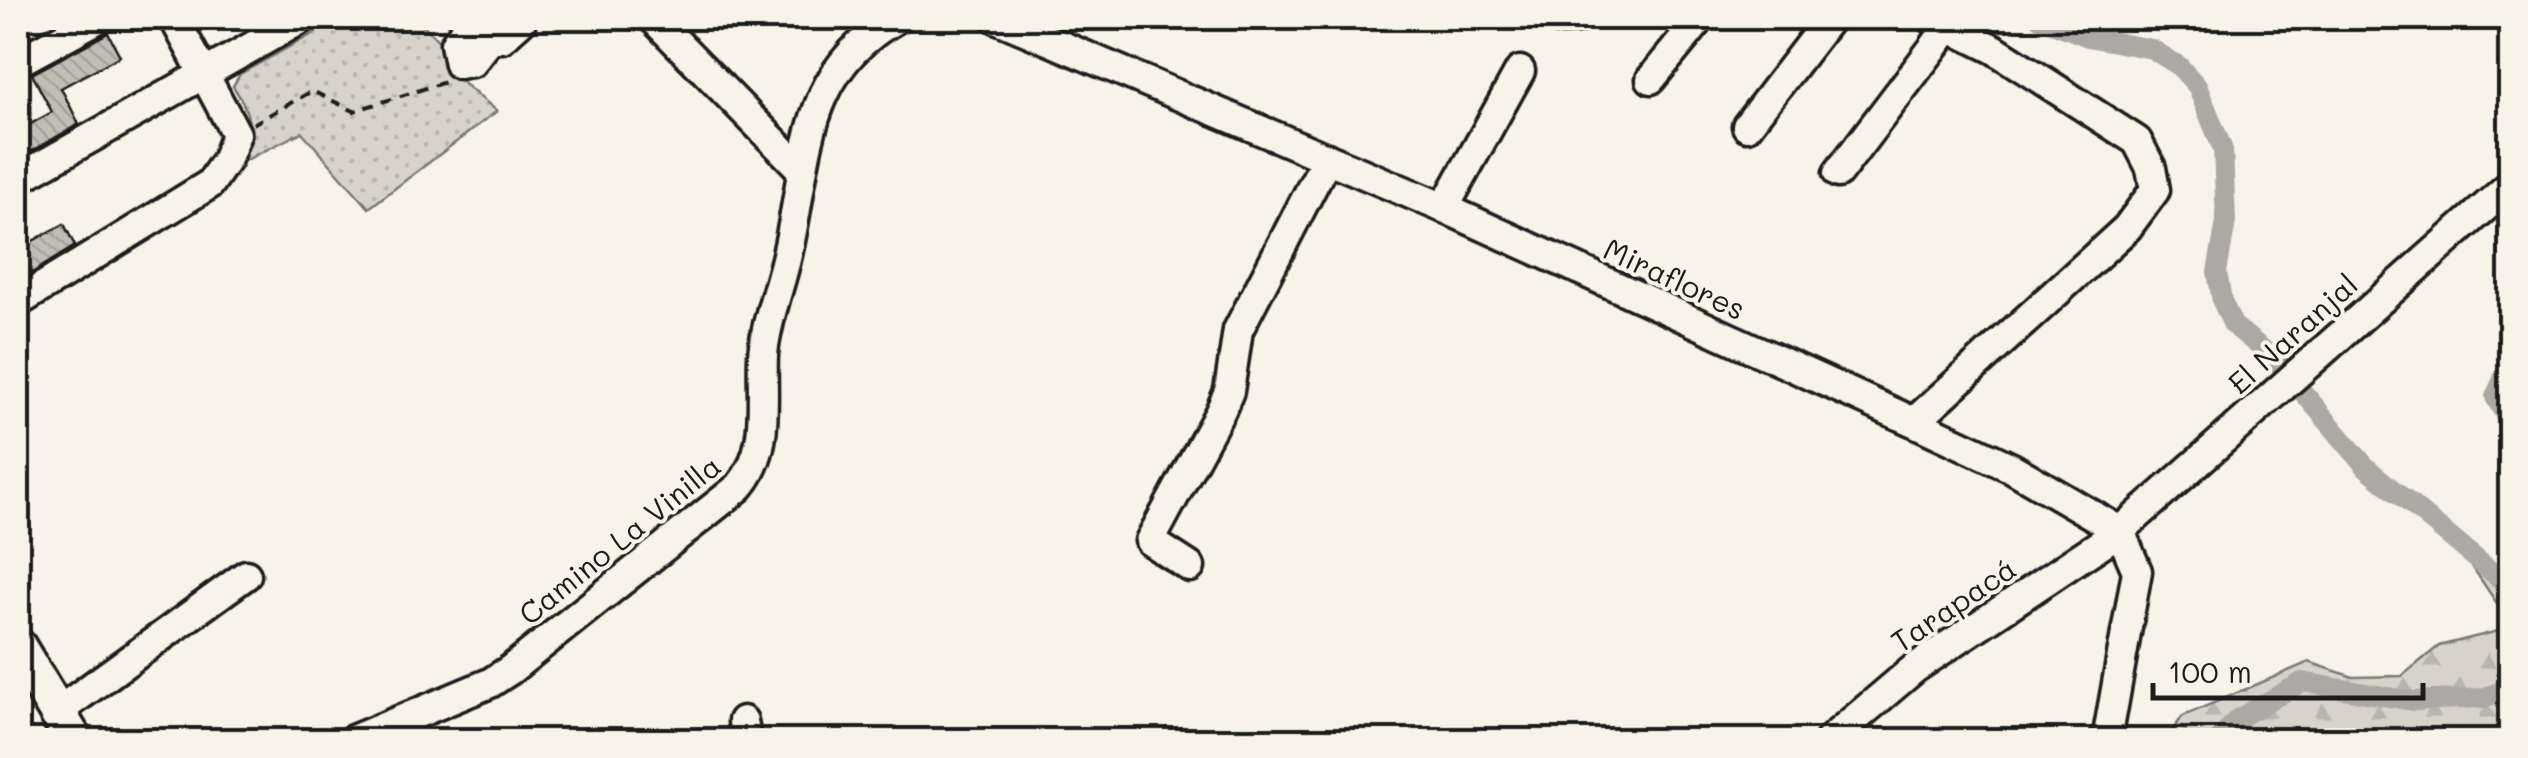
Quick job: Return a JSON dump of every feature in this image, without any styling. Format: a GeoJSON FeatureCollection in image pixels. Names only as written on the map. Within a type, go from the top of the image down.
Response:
{"type":"FeatureCollection","features":[{"type":"Feature","properties":{"kind":"main road"},"geometry":{"type":"LineString","coordinates":[[21,668],[65,727]]}},
{"type":"Feature","properties":{"kind":"street"},"geometry":{"type":"LineString","coordinates":[[18,62],[98,18]]}},
{"type":"Feature","properties":{"kind":"street"},"geometry":{"type":"LineString","coordinates":[[18,302],[210,184],[228,159],[236,134],[174,18]]}},
{"type":"Feature","properties":{"kind":"street"},"geometry":{"type":"LineString","coordinates":[[18,179],[303,18]]}},
{"type":"Feature","properties":{"kind":"street"},"geometry":{"type":"LineString","coordinates":[[653,18],[800,168]]}},
{"type":"Feature","properties":{"kind":"street","name":"Camino La Vinilla"},"geometry":{"type":"LineString","coordinates":[[353,740],[490,683],[510,670],[745,480],[760,442],[765,338],[789,248],[811,122],[837,72],[862,42],[897,18]]}},
{"type":"Feature","properties":{"kind":"street","name":"Miraflores"},"geometry":{"type":"LineString","coordinates":[[996,18],[1444,208],[1914,422],[2012,468],[2120,531]]}},
{"type":"Feature","properties":{"kind":"street"},"geometry":{"type":"LineString","coordinates":[[1651,79],[1701,18]]}},
{"type":"Feature","properties":{"kind":"street"},"geometry":{"type":"LineString","coordinates":[[1746,126],[1830,18]]}},
{"type":"Feature","properties":{"kind":"street"},"geometry":{"type":"LineString","coordinates":[[468,64],[458,64],[454,48],[479,24],[507,36],[522,21]]}},
{"type":"Feature","properties":{"kind":"street"},"geometry":{"type":"LineString","coordinates":[[1838,173],[1940,22],[1994,49],[2136,141],[2156,190],[2127,228],[1914,422]]}},
{"type":"Feature","properties":{"kind":"street"},"geometry":{"type":"LineString","coordinates":[[1444,208],[1520,70]]}},
{"type":"Feature","properties":{"kind":"street"},"geometry":{"type":"LineString","coordinates":[[1190,566],[1150,541],[1221,410],[1229,391],[1238,330],[1327,158]]}},
{"type":"Feature","properties":{"kind":"street","name":"El Naranjal"},"geometry":{"type":"LineString","coordinates":[[2120,531],[2510,186]]}},
{"type":"Feature","properties":{"kind":"street"},"geometry":{"type":"LineString","coordinates":[[2108,740],[2136,571],[2120,531]]}},
{"type":"Feature","properties":{"kind":"street","name":"Tarapacá"},"geometry":{"type":"LineString","coordinates":[[1830,740],[1915,668],[2120,531]]}},
{"type":"Feature","properties":{"kind":"street"},"geometry":{"type":"LineString","coordinates":[[65,727],[246,574]]}},
{"type":"Feature","properties":{"kind":"path"},"geometry":{"type":"LineString","coordinates":[[236,134],[312,90],[354,111],[464,76],[468,64]]}},
{"type":"Feature","properties":{"kind":"green space"},"geometry":{"type":"Polygon","coordinates":[[[342,18],[417,18],[444,47],[464,84],[497,111],[369,208],[302,132],[242,162],[250,133],[244,105],[233,86],[240,74],[342,18]]]}},
{"type":"Feature","properties":{"kind":"green space"},"geometry":{"type":"Polygon","coordinates":[[[2461,550],[2510,570],[2510,623],[2461,550]]]}},
{"type":"Feature","properties":{"kind":"green space"},"geometry":{"type":"Polygon","coordinates":[[[2510,628],[2510,740],[2165,740],[2183,716],[2309,662],[2353,677],[2402,676],[2439,646],[2510,628]]]}},
{"type":"Feature","properties":{"kind":"building"},"geometry":{"type":"Polygon","coordinates":[[[108,33],[120,56],[61,88],[79,124],[18,159],[18,131],[52,112],[32,74],[108,33]]]}},
{"type":"Feature","properties":{"kind":"building"},"geometry":{"type":"Polygon","coordinates":[[[64,224],[75,246],[24,278],[18,267],[18,226],[27,244],[64,224]]]}},
{"type":"Feature","properties":{"kind":"waterway"},"geometry":{"type":"LineString","coordinates":[[2039,18],[2088,37],[2152,49],[2179,66],[2197,86],[2223,150],[2226,222],[2217,272],[2222,301],[2233,325],[2275,359],[2366,467],[2510,587]]}},
{"type":"Feature","properties":{"kind":"waterway"},"geometry":{"type":"LineString","coordinates":[[2510,363],[2495,397],[2510,423]]}},
{"type":"Feature","properties":{"kind":"waterway"},"geometry":{"type":"LineString","coordinates":[[2219,740],[2236,720],[2302,682],[2412,701],[2483,698],[2510,688]]}}]}
